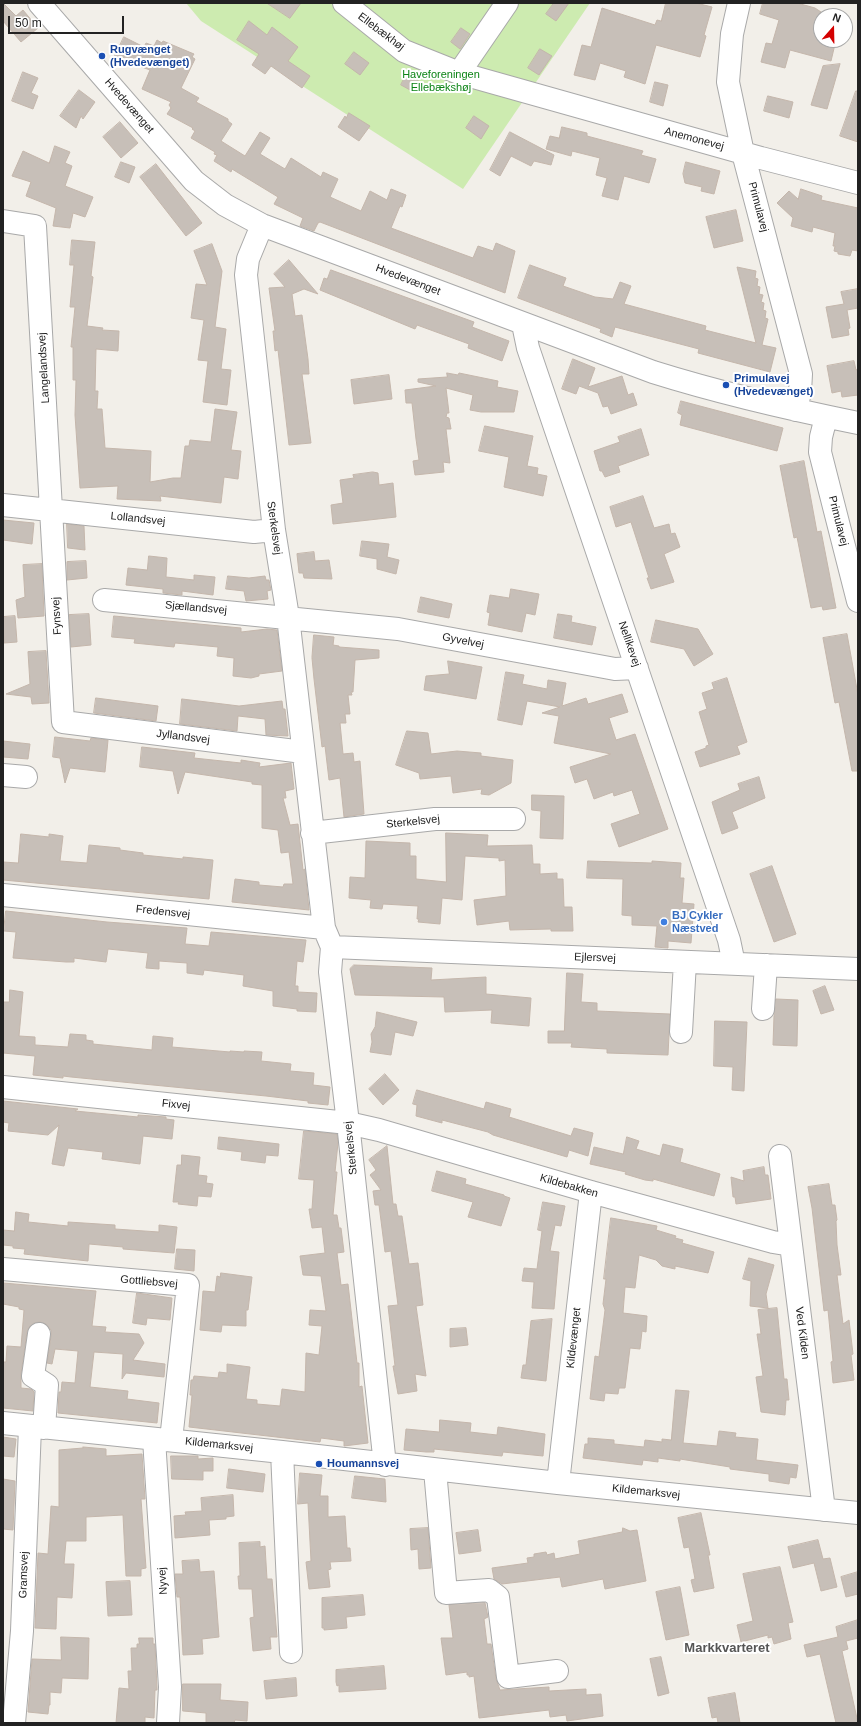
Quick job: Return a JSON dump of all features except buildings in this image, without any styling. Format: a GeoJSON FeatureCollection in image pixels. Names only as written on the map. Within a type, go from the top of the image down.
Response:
{"type":"FeatureCollection","features":[{"type":"Feature","properties":{"kind":"street","name":"Hvedevænget"},"geometry":{"type":"LineString","coordinates":[[39,3],[194,181],[225,205],[262,225],[653,372],[707,388],[826,417],[858,423]]}},
{"type":"Feature","properties":{"kind":"street"},"geometry":{"type":"LineString","coordinates":[[459,73],[507,3]]}},
{"type":"Feature","properties":{"kind":"street","name":"Primulavej"},"geometry":{"type":"LineString","coordinates":[[739,3],[732,34],[728,82],[743,153],[801,374],[800,392],[796,410]]}},
{"type":"Feature","properties":{"kind":"street","name":"Ellebækhøj"},"geometry":{"type":"LineString","coordinates":[[348,5],[404,51],[459,73],[529,94]]}},
{"type":"Feature","properties":{"kind":"street","name":"Anemonevej"},"geometry":{"type":"LineString","coordinates":[[529,94],[858,183]]}},
{"type":"Feature","properties":{"kind":"street","name":"Langelandsvej"},"geometry":{"type":"LineString","coordinates":[[3,222],[35,226],[52,510]]}},
{"type":"Feature","properties":{"kind":"street","name":"Sterkelsvej"},"geometry":{"type":"LineString","coordinates":[[262,225],[248,258],[246,275],[274,530],[288,617],[312,833],[328,938],[330,972],[385,1465]]}},
{"type":"Feature","properties":{"kind":"street","name":"Nellikevej"},"geometry":{"type":"LineString","coordinates":[[523,324],[528,348],[729,940],[734,964]]}},
{"type":"Feature","properties":{"kind":"street","name":"Primulavej"},"geometry":{"type":"LineString","coordinates":[[826,417],[821,438],[820,452],[850,535],[858,601]]}},
{"type":"Feature","properties":{"kind":"street","name":"Lollandsvej"},"geometry":{"type":"LineString","coordinates":[[3,505],[254,532],[274,530]]}},
{"type":"Feature","properties":{"kind":"street","name":"Fynsvej"},"geometry":{"type":"LineString","coordinates":[[52,510],[64,722]]}},
{"type":"Feature","properties":{"kind":"street","name":"Sjællandsvej"},"geometry":{"type":"LineString","coordinates":[[104,600],[288,617]]}},
{"type":"Feature","properties":{"kind":"street","name":"Gyvelvej"},"geometry":{"type":"LineString","coordinates":[[288,617],[398,629],[615,669],[637,668]]}},
{"type":"Feature","properties":{"kind":"street","name":"Jyllandsvej"},"geometry":{"type":"LineString","coordinates":[[64,722],[303,752]]}},
{"type":"Feature","properties":{"kind":"street"},"geometry":{"type":"LineString","coordinates":[[3,774],[26,777]]}},
{"type":"Feature","properties":{"kind":"street","name":"Sterkelsvej"},"geometry":{"type":"LineString","coordinates":[[312,833],[435,819],[514,819]]}},
{"type":"Feature","properties":{"kind":"street","name":"Fredensvej"},"geometry":{"type":"LineString","coordinates":[[3,895],[328,938]]}},
{"type":"Feature","properties":{"kind":"street","name":"Ejlersvej"},"geometry":{"type":"LineString","coordinates":[[328,938],[685,962],[858,969]]}},
{"type":"Feature","properties":{"kind":"street"},"geometry":{"type":"LineString","coordinates":[[681,1032],[685,962]]}},
{"type":"Feature","properties":{"kind":"street"},"geometry":{"type":"LineString","coordinates":[[763,1009],[766,966]]}},
{"type":"Feature","properties":{"kind":"street","name":"Fixvej"},"geometry":{"type":"LineString","coordinates":[[3,1088],[348,1123]]}},
{"type":"Feature","properties":{"kind":"street","name":"Kildebakken"},"geometry":{"type":"LineString","coordinates":[[348,1123],[379,1130],[591,1192],[773,1242],[791,1244]]}},
{"type":"Feature","properties":{"kind":"street","name":"Ved Kilden"},"geometry":{"type":"LineString","coordinates":[[780,1156],[824,1510]]}},
{"type":"Feature","properties":{"kind":"street","name":"Kildevænget"},"geometry":{"type":"LineString","coordinates":[[558,1484],[591,1192]]}},
{"type":"Feature","properties":{"kind":"street","name":"Gottliebsvej"},"geometry":{"type":"LineString","coordinates":[[3,1269],[188,1285],[163,1440]]}},
{"type":"Feature","properties":{"kind":"street","name":"Gramsvej"},"geometry":{"type":"LineString","coordinates":[[14,1723],[37,1428],[47,1385],[33,1376],[39,1334]]}},
{"type":"Feature","properties":{"kind":"street","name":"Kildemarksvej"},"geometry":{"type":"LineString","coordinates":[[3,1424],[282,1452],[558,1484],[858,1514]]}},
{"type":"Feature","properties":{"kind":"street","name":"Nyvej"},"geometry":{"type":"LineString","coordinates":[[163,1440],[170,1687],[168,1723]]}},
{"type":"Feature","properties":{"kind":"street"},"geometry":{"type":"LineString","coordinates":[[282,1452],[291,1652]]}},
{"type":"Feature","properties":{"kind":"street"},"geometry":{"type":"LineString","coordinates":[[435,1470],[446,1594],[489,1590],[498,1597],[508,1677],[557,1671]]}},
{"type":"Feature","properties":{"kind":"green space","name":"Haveforeningen Ellebækshøj"},"geometry":{"type":"Polygon","coordinates":[[[186,3],[590,3],[463,189],[201,21],[186,3]]]}},
{"type":"Feature","properties":{"kind":"place","name":"Rugvænget (Hvedevænget)"},"geometry":{"type":"Point","coordinates":[102,56]}},
{"type":"Feature","properties":{"kind":"place","name":"Primulavej (Hvedevænget)"},"geometry":{"type":"Point","coordinates":[726,385]}},
{"type":"Feature","properties":{"kind":"place","name":"BJ Cykler Næstved"},"geometry":{"type":"Point","coordinates":[664,922]}},
{"type":"Feature","properties":{"kind":"place","name":"Houmannsvej"},"geometry":{"type":"Point","coordinates":[319,1464]}},
{"type":"Feature","properties":{"kind":"district","name":"Markkvarteret"},"geometry":{"type":"Point","coordinates":[727,1648]}}]}
